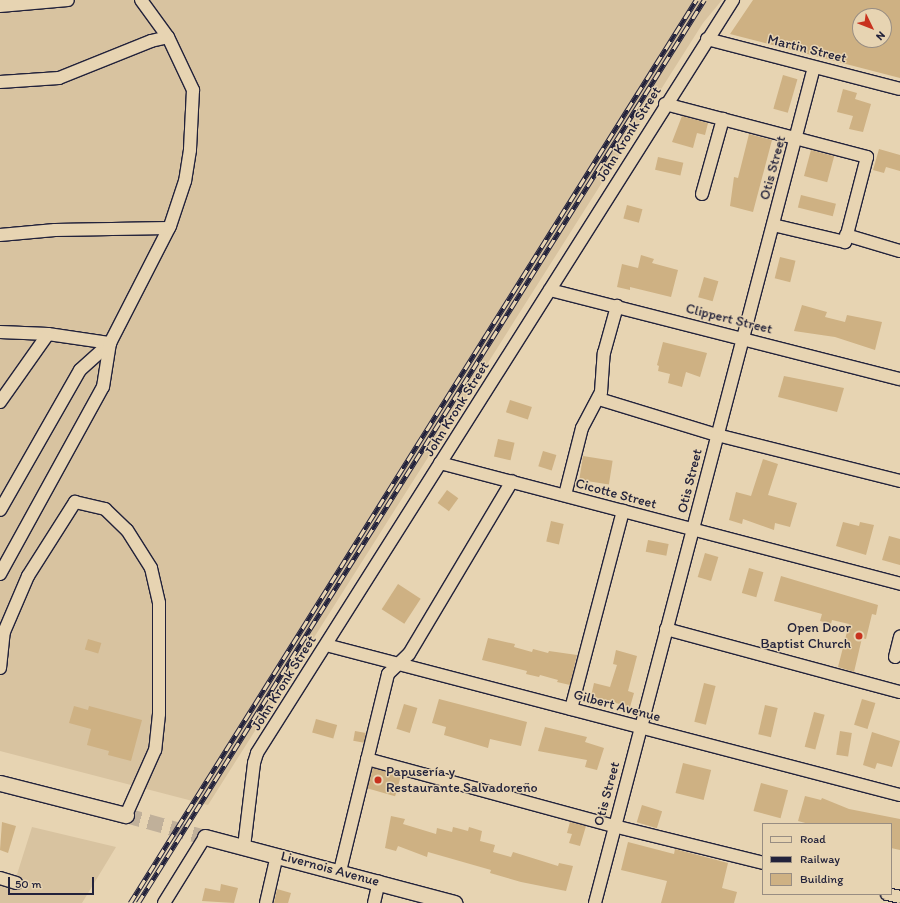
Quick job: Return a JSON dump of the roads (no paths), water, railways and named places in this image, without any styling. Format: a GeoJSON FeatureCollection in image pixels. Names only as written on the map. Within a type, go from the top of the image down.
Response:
{"type":"FeatureCollection","features":[{"type":"Feature","properties":{"kind":"main road"},"geometry":{"type":"LineString","coordinates":[[0,783],[126,815]]}},
{"type":"Feature","properties":{"kind":"main road","name":"Livernois Avenue"},"geometry":{"type":"LineString","coordinates":[[205,837],[340,871],[454,903]]}},
{"type":"Feature","properties":{"kind":"street"},"geometry":{"type":"LineString","coordinates":[[0,6],[68,0]]}},
{"type":"Feature","properties":{"kind":"street"},"geometry":{"type":"LineString","coordinates":[[0,574],[103,387],[110,343],[169,228],[185,181],[193,90],[168,36],[141,0]]}},
{"type":"Feature","properties":{"kind":"street","name":"John Kronk Street"},"geometry":{"type":"LineString","coordinates":[[244,847],[254,763],[257,753],[550,290],[665,104],[733,0]]}},
{"type":"Feature","properties":{"kind":"street"},"geometry":{"type":"LineString","coordinates":[[0,82],[59,78],[168,36]]}},
{"type":"Feature","properties":{"kind":"street","name":"Martin Street"},"geometry":{"type":"LineString","coordinates":[[707,39],[900,89]]}},
{"type":"Feature","properties":{"kind":"street","name":"Otis Street"},"geometry":{"type":"LineString","coordinates":[[595,903],[814,67]]}},
{"type":"Feature","properties":{"kind":"street"},"geometry":{"type":"LineString","coordinates":[[665,104],[867,157],[845,242],[773,224]]}},
{"type":"Feature","properties":{"kind":"street"},"geometry":{"type":"LineString","coordinates":[[702,194],[722,119]]}},
{"type":"Feature","properties":{"kind":"street"},"geometry":{"type":"LineString","coordinates":[[0,235],[55,230],[169,228]]}},
{"type":"Feature","properties":{"kind":"street"},"geometry":{"type":"LineString","coordinates":[[846,235],[900,251]]}},
{"type":"Feature","properties":{"kind":"street","name":"Clippert Street"},"geometry":{"type":"LineString","coordinates":[[550,290],[900,379]]}},
{"type":"Feature","properties":{"kind":"street"},"geometry":{"type":"LineString","coordinates":[[565,496],[582,428],[599,399],[603,382],[604,353],[617,306]]}},
{"type":"Feature","properties":{"kind":"street"},"geometry":{"type":"LineString","coordinates":[[0,332],[48,334],[110,343]]}},
{"type":"Feature","properties":{"kind":"street"},"geometry":{"type":"LineString","coordinates":[[0,402],[48,334]]}},
{"type":"Feature","properties":{"kind":"street"},"geometry":{"type":"LineString","coordinates":[[0,510],[80,370],[110,343]]}},
{"type":"Feature","properties":{"kind":"street"},"geometry":{"type":"LineString","coordinates":[[599,399],[717,435],[900,481]]}},
{"type":"Feature","properties":{"kind":"street","name":"Cicotte Street"},"geometry":{"type":"LineString","coordinates":[[440,463],[900,584]]}},
{"type":"Feature","properties":{"kind":"street"},"geometry":{"type":"LineString","coordinates":[[340,871],[388,674],[409,654],[512,481]]}},
{"type":"Feature","properties":{"kind":"street"},"geometry":{"type":"LineString","coordinates":[[0,668],[4,632],[28,576],[74,502],[105,509],[127,530],[151,568],[159,603],[159,714],[155,750],[126,815]]}},
{"type":"Feature","properties":{"kind":"street"},"geometry":{"type":"LineString","coordinates":[[571,709],[623,511]]}},
{"type":"Feature","properties":{"kind":"street"},"geometry":{"type":"LineString","coordinates":[[666,629],[900,692]]}},
{"type":"Feature","properties":{"kind":"street"},"geometry":{"type":"LineString","coordinates":[[895,657],[900,638]]}},
{"type":"Feature","properties":{"kind":"street","name":"Gilbert Avenue"},"geometry":{"type":"LineString","coordinates":[[326,644],[640,728],[900,795]]}},
{"type":"Feature","properties":{"kind":"street"},"geometry":{"type":"LineString","coordinates":[[367,759],[614,826],[762,863]]}},
{"type":"Feature","properties":{"kind":"street"},"geometry":{"type":"LineString","coordinates":[[164,903],[205,837]]}},
{"type":"Feature","properties":{"kind":"street"},"geometry":{"type":"LineString","coordinates":[[266,903],[277,855]]}},
{"type":"Feature","properties":{"kind":"street"},"geometry":{"type":"LineString","coordinates":[[0,878],[16,883]]}},
{"type":"Feature","properties":{"kind":"street"},"geometry":{"type":"LineString","coordinates":[[374,903],[379,882]]}},
{"type":"Feature","properties":{"kind":"tunnel"},"geometry":{"type":"LineString","coordinates":[[126,815],[205,837]]}},
{"type":"Feature","properties":{"kind":"railway"},"geometry":{"type":"LineString","coordinates":[[130,903],[696,0]]}},
{"type":"Feature","properties":{"kind":"railway"},"geometry":{"type":"LineString","coordinates":[[138,903],[704,0]]}},
{"type":"Feature","properties":{"kind":"place","name":"Open Door Baptist Church"},"geometry":{"type":"Point","coordinates":[859,636]}},
{"type":"Feature","properties":{"kind":"place","name":"Papusería y Restaurante Salvadoreño"},"geometry":{"type":"Point","coordinates":[378,780]}}]}
